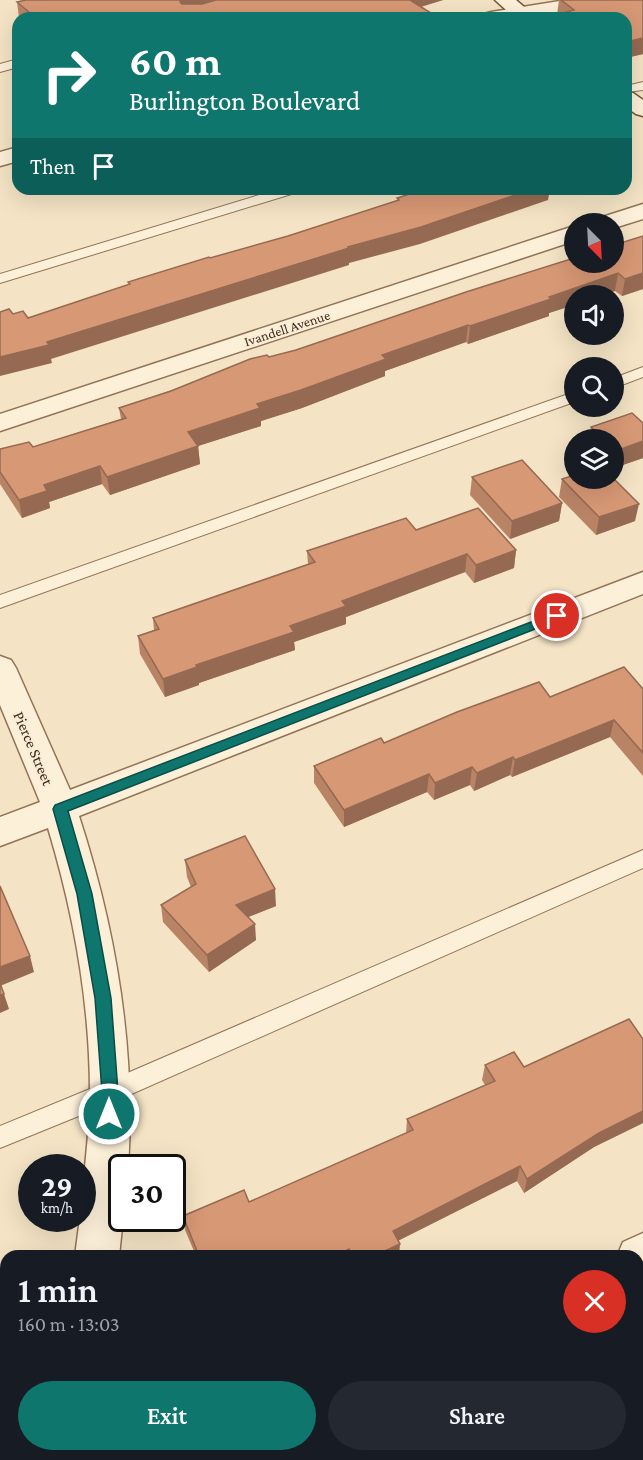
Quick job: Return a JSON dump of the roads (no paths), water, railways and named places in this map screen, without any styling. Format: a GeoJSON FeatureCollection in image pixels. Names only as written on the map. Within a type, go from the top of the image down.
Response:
{"type":"FeatureCollection","features":[{"type":"Feature","properties":{"kind":"street"},"geometry":{"type":"LineString","coordinates":[[504,0],[519,12]]}},
{"type":"Feature","properties":{"kind":"street"},"geometry":{"type":"LineString","coordinates":[[536,12],[566,5],[643,0]]}},
{"type":"Feature","properties":{"kind":"street"},"geometry":{"type":"LineString","coordinates":[[624,217],[643,211]]}},
{"type":"Feature","properties":{"kind":"street","name":"Ivandell Avenue"},"geometry":{"type":"LineString","coordinates":[[0,423],[564,236]]}},
{"type":"Feature","properties":{"kind":"street"},"geometry":{"type":"LineString","coordinates":[[0,832],[643,582]]}},
{"type":"Feature","properties":{"kind":"street","name":"Pierce Street"},"geometry":{"type":"LineString","coordinates":[[0,668],[60,809],[84,894],[103,998],[110,1092],[107,1180],[98,1250]]}},
{"type":"Feature","properties":{"kind":"lane"},"geometry":{"type":"LineString","coordinates":[[0,279],[273,195]]}},
{"type":"Feature","properties":{"kind":"lane"},"geometry":{"type":"LineString","coordinates":[[624,379],[643,372]]}},
{"type":"Feature","properties":{"kind":"lane"},"geometry":{"type":"LineString","coordinates":[[0,602],[564,401]]}},
{"type":"Feature","properties":{"kind":"lane"},"geometry":{"type":"LineString","coordinates":[[0,1137],[110,1092],[643,859]]}}]}
